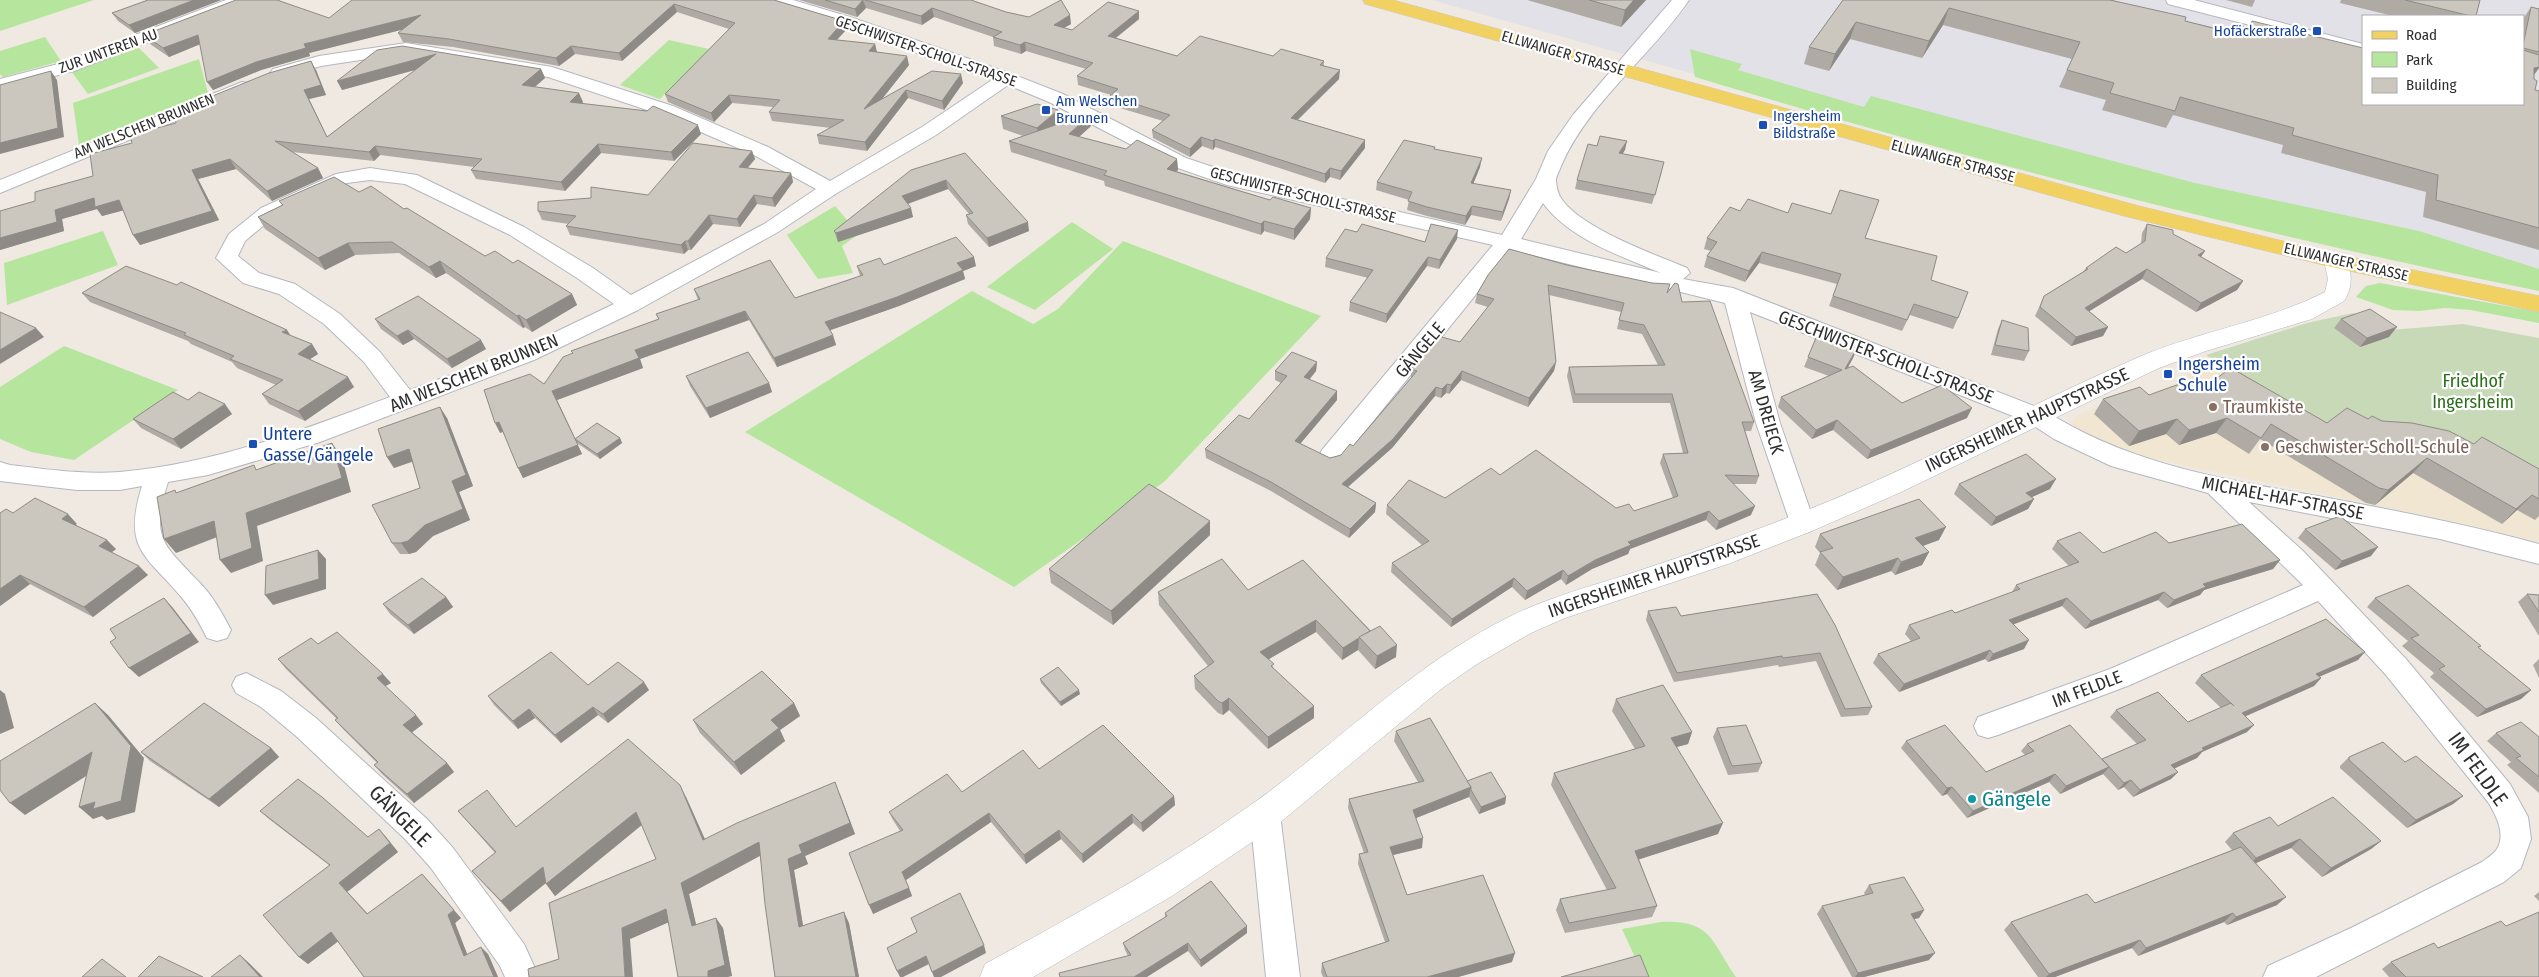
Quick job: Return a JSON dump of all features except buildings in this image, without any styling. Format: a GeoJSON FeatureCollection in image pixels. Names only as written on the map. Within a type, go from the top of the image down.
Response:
{"type":"FeatureCollection","features":[{"type":"Feature","properties":{"kind":"main road","name":"ELLWANGER STRASSE"},"geometry":{"type":"LineString","coordinates":[[1372,0],[2132,211],[2336,261],[2539,304]]}},
{"type":"Feature","properties":{"kind":"street","name":"ZUR UNTEREN AU"},"geometry":{"type":"LineString","coordinates":[[0,85],[68,67],[241,0]]}},
{"type":"Feature","properties":{"kind":"street","name":"GESCHWISTER-SCHOLL-STRASSE"},"geometry":{"type":"LineString","coordinates":[[775,0],[846,22],[1006,78],[1056,98],[1179,162],[1234,181],[1506,242],[1735,298]]}},
{"type":"Feature","properties":{"kind":"street"},"geometry":{"type":"LineString","coordinates":[[1546,179],[1563,143],[1620,70],[1681,0]]}},
{"type":"Feature","properties":{"kind":"street"},"geometry":{"type":"LineString","coordinates":[[2174,0],[2362,49]]}},
{"type":"Feature","properties":{"kind":"street","name":"AM WELSCHEN BRUNNEN"},"geometry":{"type":"LineString","coordinates":[[0,187],[268,76],[319,61],[406,48],[453,54],[552,72],[666,110],[761,151],[830,189]]}},
{"type":"Feature","properties":{"kind":"street","name":"AM WELSCHEN BRUNNEN"},"geometry":{"type":"LineString","coordinates":[[2,474],[77,481],[120,481],[208,466],[311,436],[526,355],[630,305],[771,228],[830,189],[929,131],[1006,78]]}},
{"type":"Feature","properties":{"kind":"street"},"geometry":{"type":"LineString","coordinates":[[406,401],[372,357],[332,319],[287,289],[251,278],[227,258],[236,238],[268,212],[344,178],[370,174],[410,179],[517,230],[586,273],[630,305]]}},
{"type":"Feature","properties":{"kind":"street","name":"GESCHWISTER-SCHOLL-STRASSE"},"geometry":{"type":"LineString","coordinates":[[1546,179],[1551,200],[1577,222],[1604,239],[1735,298],[2036,416]]}},
{"type":"Feature","properties":{"kind":"street","name":"GÄNGELE"},"geometry":{"type":"LineString","coordinates":[[1331,456],[1441,325],[1518,229],[1546,179]]}},
{"type":"Feature","properties":{"kind":"street","name":"INGERSHEIMER HAUPTSTRASSE"},"geometry":{"type":"LineString","coordinates":[[998,977],[1160,885],[1265,814],[1430,680],[1466,656],[1520,625],[1554,610],[1718,556],[1802,524],[1889,486],[2150,362],[2197,345],[2303,313],[2336,296],[2340,279],[2336,261]]}},
{"type":"Feature","properties":{"kind":"street","name":"AM DREIECK"},"geometry":{"type":"LineString","coordinates":[[1735,298],[1768,423],[1802,524]]}},
{"type":"Feature","properties":{"kind":"street","name":"MICHAEL-HAF-STRASSE"},"geometry":{"type":"LineString","coordinates":[[2036,416],[2069,437],[2137,465],[2215,485],[2464,535],[2539,554]]}},
{"type":"Feature","properties":{"kind":"street"},"geometry":{"type":"LineString","coordinates":[[158,475],[146,512],[149,542],[165,566],[199,598],[212,616],[217,630]]}},
{"type":"Feature","properties":{"kind":"street","name":"IM FELDLE"},"geometry":{"type":"LineString","coordinates":[[2215,485],[2322,588],[2409,682],[2499,793],[2513,818],[2516,839],[2510,858],[2492,872],[2364,938],[2280,977]]}},
{"type":"Feature","properties":{"kind":"street","name":"IM FELDLE"},"geometry":{"type":"LineString","coordinates":[[1988,726],[2120,677],[2322,588]]}},
{"type":"Feature","properties":{"kind":"street","name":"GÄNGELE"},"geometry":{"type":"LineString","coordinates":[[246,685],[271,699],[306,727],[416,829],[442,858],[512,955],[522,977]]}},
{"type":"Feature","properties":{"kind":"street"},"geometry":{"type":"LineString","coordinates":[[1265,814],[1283,977]]}},
{"type":"Feature","properties":{"kind":"shaded area"},"geometry":{"type":"Polygon","coordinates":[[[1432,0],[2539,0],[2539,285],[2025,168],[1432,0]]]}},
{"type":"Feature","properties":{"kind":"shaded area","name":"Geschwister-Scholl-Schule"},"geometry":{"type":"Polygon","coordinates":[[[2202,356],[2305,423],[2539,472],[2539,542],[2457,522],[2163,461],[2098,442],[2073,426],[2072,421],[2077,416],[2095,408],[2130,401],[2185,379],[2202,356]]]}},
{"type":"Feature","properties":{"kind":"green space"},"geometry":{"type":"Polygon","coordinates":[[[0,0],[94,0],[0,31],[0,0]]]}},
{"type":"Feature","properties":{"kind":"green space"},"geometry":{"type":"Polygon","coordinates":[[[45,37],[61,61],[3,77],[0,74],[0,51],[45,37]]]}},
{"type":"Feature","properties":{"kind":"green space"},"geometry":{"type":"Polygon","coordinates":[[[669,40],[709,49],[660,99],[620,85],[669,40]]]}},
{"type":"Feature","properties":{"kind":"green space"},"geometry":{"type":"Polygon","coordinates":[[[139,48],[159,68],[88,94],[71,71],[139,48]]]}},
{"type":"Feature","properties":{"kind":"green space"},"geometry":{"type":"Polygon","coordinates":[[[1690,49],[1742,64],[1738,70],[1864,107],[1871,96],[2195,183],[2419,231],[2539,269],[2539,291],[2432,269],[2220,220],[2009,167],[1904,138],[1695,77],[1690,49]]]}},
{"type":"Feature","properties":{"kind":"green space"},"geometry":{"type":"Polygon","coordinates":[[[199,59],[208,93],[79,145],[73,103],[199,59]]]}},
{"type":"Feature","properties":{"kind":"green space"},"geometry":{"type":"Polygon","coordinates":[[[835,206],[859,234],[842,246],[853,273],[818,279],[787,235],[835,206]]]}},
{"type":"Feature","properties":{"kind":"green space"},"geometry":{"type":"Polygon","coordinates":[[[1072,222],[1113,249],[1035,310],[987,287],[1072,222]]]}},
{"type":"Feature","properties":{"kind":"green space"},"geometry":{"type":"Polygon","coordinates":[[[103,231],[118,265],[7,305],[4,263],[103,231]]]}},
{"type":"Feature","properties":{"kind":"green space"},"geometry":{"type":"Polygon","coordinates":[[[1123,241],[1321,316],[1164,482],[1014,587],[745,432],[972,291],[1033,324],[1058,309],[1123,241]]]}},
{"type":"Feature","properties":{"kind":"green space"},"geometry":{"type":"Polygon","coordinates":[[[2380,283],[2539,312],[2539,323],[2471,310],[2445,308],[2419,311],[2393,310],[2356,297],[2366,286],[2380,283]]]}},
{"type":"Feature","properties":{"kind":"green space","name":"Friedhof Ingersheim"},"geometry":{"type":"Polygon","coordinates":[[[2353,313],[2377,319],[2390,330],[2463,324],[2539,338],[2539,470],[2305,422],[2206,355],[2307,323],[2353,313]]]}},
{"type":"Feature","properties":{"kind":"green space"},"geometry":{"type":"Polygon","coordinates":[[[64,346],[178,390],[74,460],[31,452],[0,439],[0,387],[64,346]]]}},
{"type":"Feature","properties":{"kind":"green space"},"geometry":{"type":"Polygon","coordinates":[[[1661,922],[1678,922],[1700,929],[1714,943],[1736,977],[1644,977],[1622,929],[1661,922]]]}},
{"type":"Feature","properties":{"kind":"place","name":"Hofäckerstraße"},"geometry":{"type":"Point","coordinates":[2317,31]}},
{"type":"Feature","properties":{"kind":"place","name":"Am Welschen Brunnen"},"geometry":{"type":"Point","coordinates":[1046,110]}},
{"type":"Feature","properties":{"kind":"place","name":"Ingersheim Bildstraße"},"geometry":{"type":"Point","coordinates":[1763,125]}},
{"type":"Feature","properties":{"kind":"place","name":"Ingersheim Schule"},"geometry":{"type":"Point","coordinates":[2168,374]}},
{"type":"Feature","properties":{"kind":"place","name":"Traumkiste"},"geometry":{"type":"Point","coordinates":[2213,407]}},
{"type":"Feature","properties":{"kind":"place","name":"Untere Gasse/Gängele"},"geometry":{"type":"Point","coordinates":[253,444]}},
{"type":"Feature","properties":{"kind":"place","name":"Geschwister-Scholl-Schule"},"geometry":{"type":"Point","coordinates":[2265,447]}},
{"type":"Feature","properties":{"kind":"place","name":"Gängele"},"geometry":{"type":"Point","coordinates":[1972,799]}}]}
